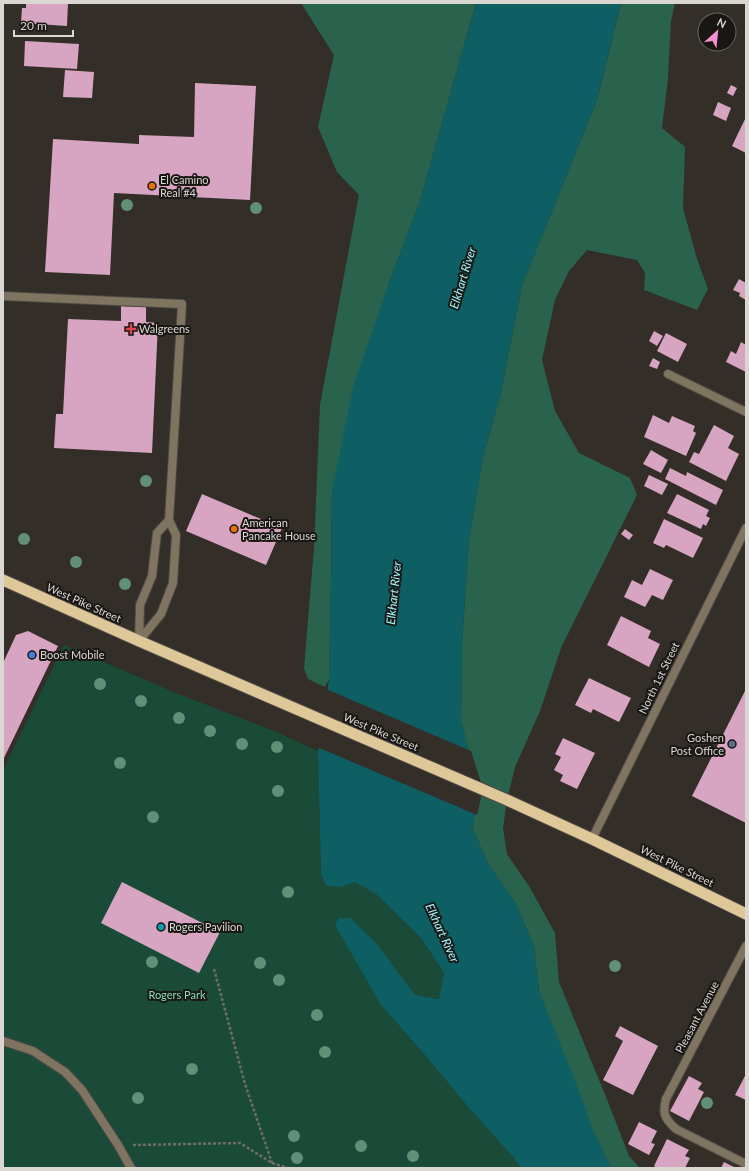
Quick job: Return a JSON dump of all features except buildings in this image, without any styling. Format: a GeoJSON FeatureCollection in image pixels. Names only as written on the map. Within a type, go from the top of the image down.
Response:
{"type":"FeatureCollection","features":[{"type":"Feature","properties":{"kind":"highway","name":"West Pike Street"},"geometry":{"type":"LineString","coordinates":[[3,580],[290,707],[507,800],[592,839],[746,914]]}},
{"type":"Feature","properties":{"kind":"street"},"geometry":{"type":"LineString","coordinates":[[3,296],[182,304],[169,520],[176,535],[173,583],[160,614],[139,641]]}},
{"type":"Feature","properties":{"kind":"street"},"geometry":{"type":"LineString","coordinates":[[668,374],[746,412]]}},
{"type":"Feature","properties":{"kind":"street"},"geometry":{"type":"LineString","coordinates":[[139,641],[140,605],[152,576],[157,533],[169,520]]}},
{"type":"Feature","properties":{"kind":"street","name":"North 1st Street"},"geometry":{"type":"LineString","coordinates":[[592,839],[746,528]]}},
{"type":"Feature","properties":{"kind":"street","name":"Pleasant Avenue"},"geometry":{"type":"LineString","coordinates":[[746,946],[666,1099],[664,1108],[667,1121],[676,1129],[746,1164]]}},
{"type":"Feature","properties":{"kind":"street"},"geometry":{"type":"LineString","coordinates":[[3,1041],[33,1051],[65,1072],[82,1090],[118,1145],[131,1168]]}},
{"type":"Feature","properties":{"kind":"path"},"geometry":{"type":"LineString","coordinates":[[214,969],[245,1084],[272,1163]]}},
{"type":"Feature","properties":{"kind":"path"},"geometry":{"type":"LineString","coordinates":[[118,1145],[240,1143],[272,1163],[288,1168]]}},
{"type":"Feature","properties":{"kind":"green space"},"geometry":{"type":"Polygon","coordinates":[[[301,3],[476,3],[420,201],[389,283],[332,491],[329,679],[325,687],[308,679],[304,669],[314,548],[320,405],[359,195],[337,172],[318,127],[334,55],[301,3]]]}},
{"type":"Feature","properties":{"kind":"green space"},"geometry":{"type":"Polygon","coordinates":[[[621,3],[675,3],[671,21],[668,78],[662,128],[685,147],[683,208],[697,259],[708,289],[697,310],[644,290],[645,273],[637,260],[587,250],[569,271],[555,300],[542,360],[555,411],[579,453],[630,478],[637,495],[561,648],[540,711],[515,767],[507,800],[503,828],[507,854],[529,886],[555,933],[559,982],[629,1156],[640,1168],[611,1168],[594,1133],[539,992],[534,947],[516,904],[488,864],[472,827],[481,789],[470,757],[461,721],[462,644],[469,539],[483,457],[500,396],[522,285],[597,100],[621,3]]]}},
{"type":"Feature","properties":{"kind":"green space","name":"Rogers Park"},"geometry":{"type":"Polygon","coordinates":[[[64,645],[176,693],[274,731],[318,751],[321,874],[326,886],[340,887],[355,882],[376,894],[422,939],[444,973],[440,999],[415,995],[377,944],[381,1005],[514,1158],[521,1168],[3,1168],[3,770],[64,645]]]}},
{"type":"Feature","properties":{"kind":"water","name":"Elkhart River"},"geometry":{"type":"Polygon","coordinates":[[[476,3],[621,3],[597,100],[522,285],[500,396],[483,457],[469,539],[462,644],[461,721],[470,757],[481,789],[472,827],[488,864],[516,904],[534,947],[539,992],[578,1088],[594,1133],[611,1168],[521,1168],[514,1158],[381,1005],[335,925],[339,918],[350,918],[377,944],[415,995],[439,999],[444,973],[422,939],[376,894],[355,882],[340,887],[326,886],[321,874],[318,751],[324,722],[329,679],[332,491],[353,387],[389,283],[420,201],[476,3]]]}},
{"type":"Feature","properties":{"kind":"pier"},"geometry":{"type":"Polygon","coordinates":[[[326,689],[471,751],[483,789],[477,815],[317,747],[326,689]]]}},
{"type":"Feature","properties":{"kind":"place","name":"El Camino Real #4"},"geometry":{"type":"Point","coordinates":[152,186]}},
{"type":"Feature","properties":{"kind":"place","name":"Walgreens"},"geometry":{"type":"Point","coordinates":[131,329]}},
{"type":"Feature","properties":{"kind":"place","name":"American Pancake House"},"geometry":{"type":"Point","coordinates":[234,529]}},
{"type":"Feature","properties":{"kind":"place","name":"Boost Mobile"},"geometry":{"type":"Point","coordinates":[32,655]}},
{"type":"Feature","properties":{"kind":"place","name":"Goshen Post Office"},"geometry":{"type":"Point","coordinates":[732,744]}},
{"type":"Feature","properties":{"kind":"place","name":"Rogers Pavilion"},"geometry":{"type":"Point","coordinates":[161,927]}}]}
